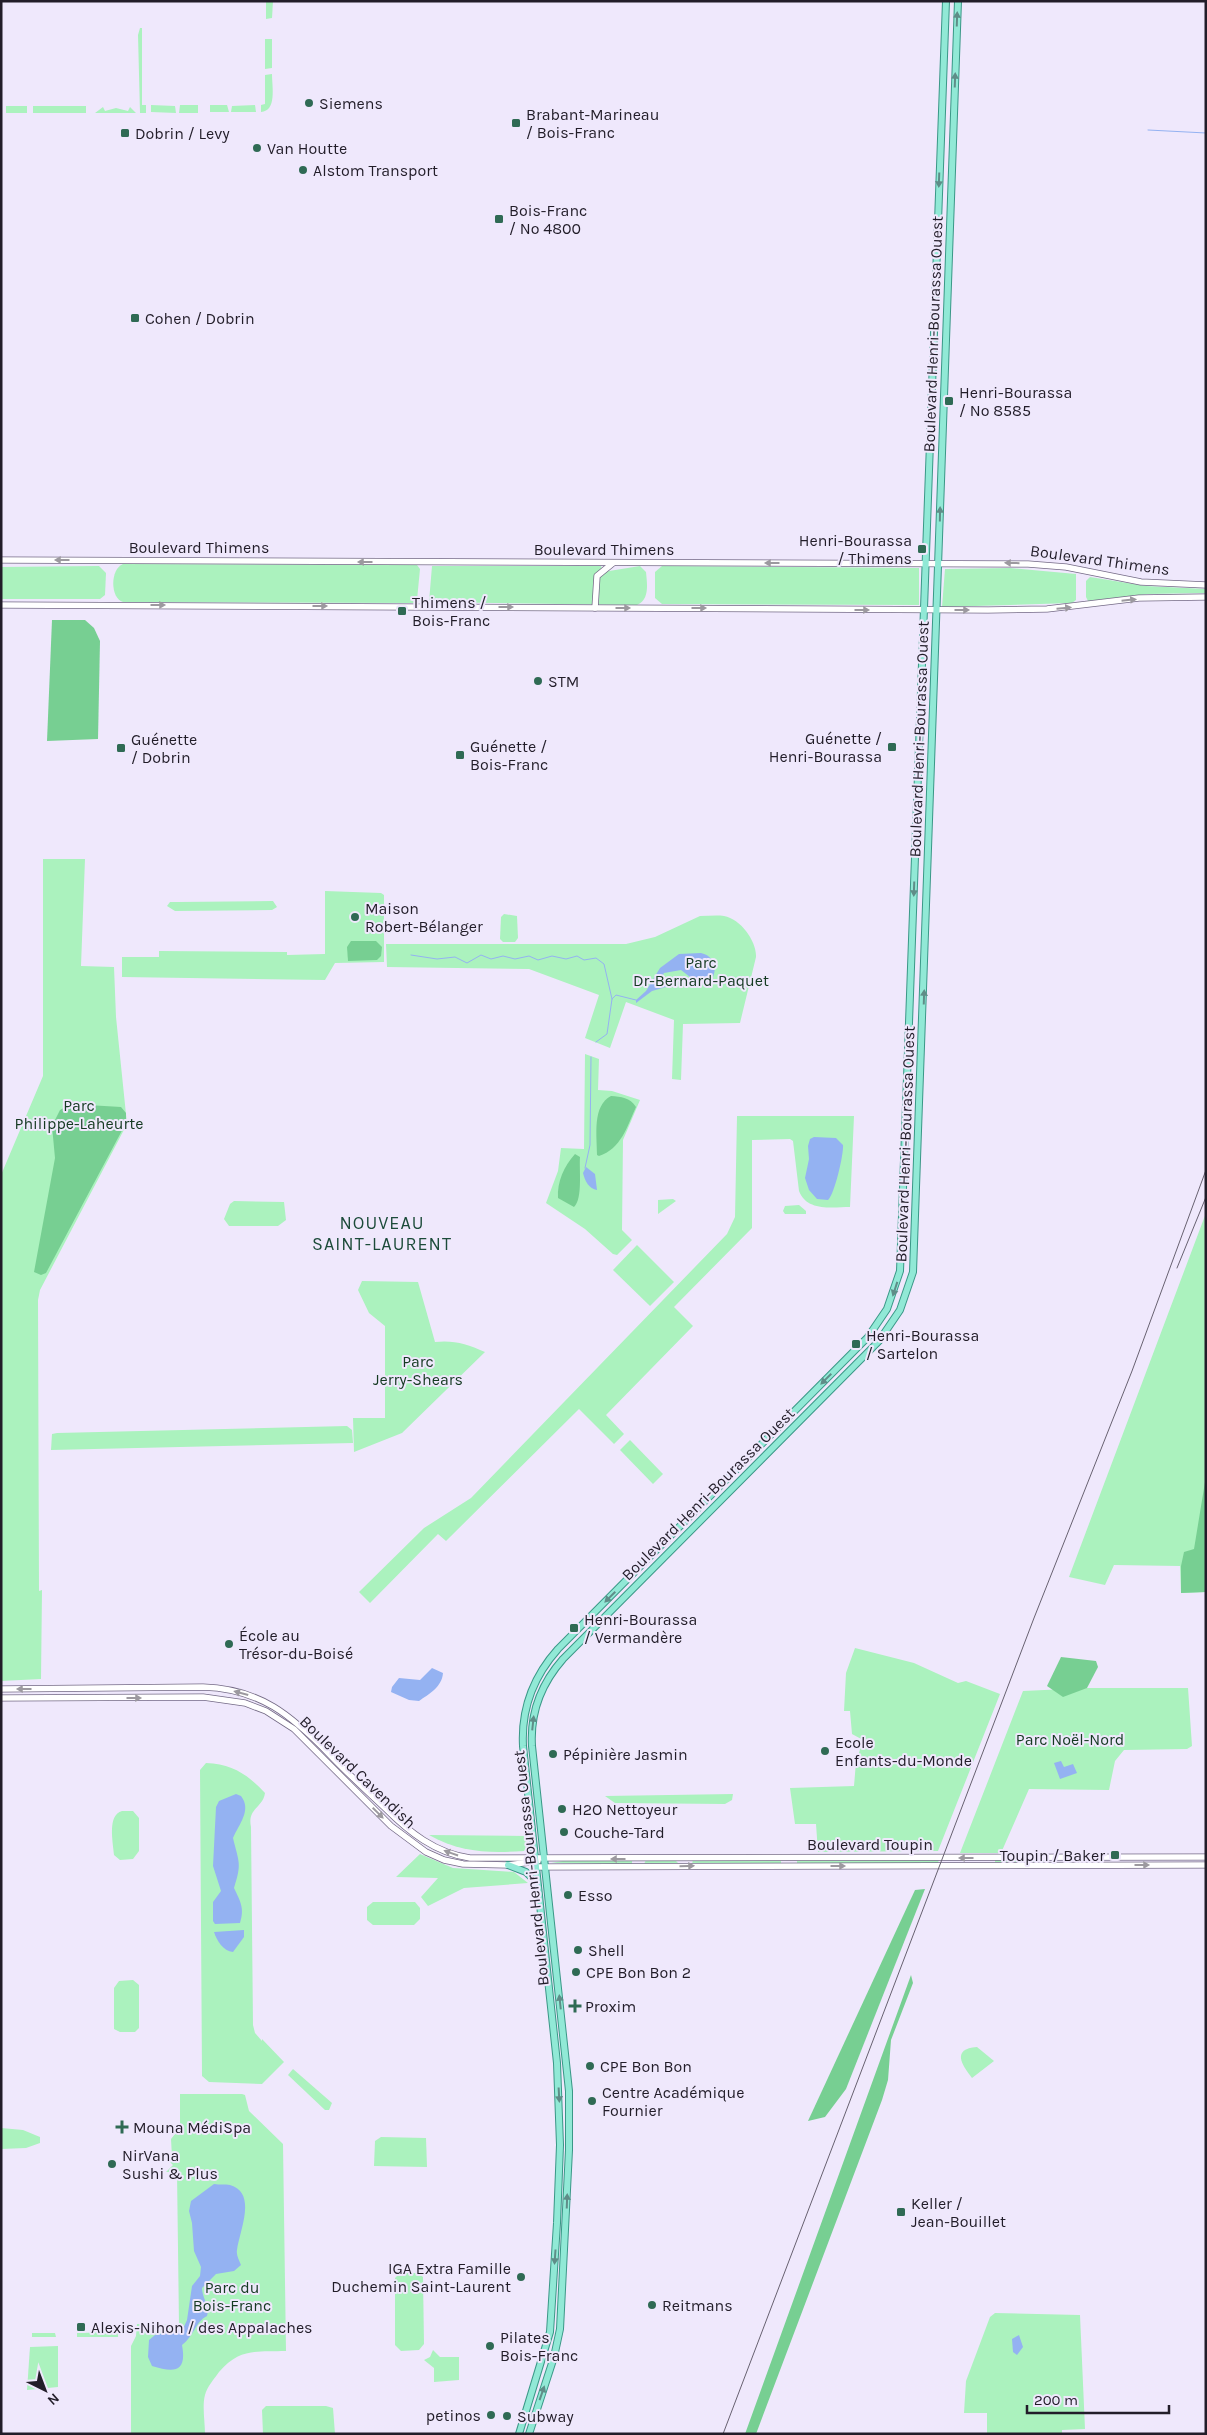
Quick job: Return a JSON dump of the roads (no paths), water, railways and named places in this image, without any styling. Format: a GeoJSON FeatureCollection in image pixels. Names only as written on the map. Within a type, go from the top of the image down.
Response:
{"type":"FeatureCollection","features":[{"type":"Feature","properties":{"kind":"main road","name":"Boulevard Henri-Bourassa Ouest"},"geometry":{"type":"LineString","coordinates":[[519,2434],[550,2332],[559,2188],[558,2078],[522,1726],[528,1698],[540,1672],[558,1649],[868,1337],[885,1313],[896,1287],[902,1250],[946,1]]}},
{"type":"Feature","properties":{"kind":"main road","name":"Boulevard Henri-Bourassa Ouest"},"geometry":{"type":"LineString","coordinates":[[529,2434],[554,2357],[560,2329],[570,2128],[566,2053],[532,1736],[536,1706],[548,1679],[568,1654],[879,1341],[897,1315],[908,1291],[913,1272],[916,1247],[958,1]]}},
{"type":"Feature","properties":{"kind":"main road"},"geometry":{"type":"LineString","coordinates":[[508,1865],[526,1872],[537,1883]]}},
{"type":"Feature","properties":{"kind":"street","name":"Boulevard Thimens"},"geometry":{"type":"LineString","coordinates":[[1,560],[1046,565],[1141,582],[1206,585]]}},
{"type":"Feature","properties":{"kind":"street"},"geometry":{"type":"LineString","coordinates":[[595,608],[597,576],[613,563]]}},
{"type":"Feature","properties":{"kind":"street","name":"Boulevard Thimens"},"geometry":{"type":"LineString","coordinates":[[1,605],[1043,610],[1140,598],[1206,596]]}},
{"type":"Feature","properties":{"kind":"street","name":"Boulevard Cavendish"},"geometry":{"type":"LineString","coordinates":[[1,1689],[203,1687],[245,1694],[269,1703],[296,1721],[398,1820],[425,1841],[466,1858],[535,1862]]}},
{"type":"Feature","properties":{"kind":"street","name":"Boulevard Cavendish"},"geometry":{"type":"LineString","coordinates":[[1,1698],[208,1697],[251,1705],[294,1729],[391,1826],[422,1849],[458,1864],[508,1865],[535,1862]]}},
{"type":"Feature","properties":{"kind":"street","name":"Boulevard Toupin"},"geometry":{"type":"LineString","coordinates":[[545,1862],[1206,1857]]}},
{"type":"Feature","properties":{"kind":"street"},"geometry":{"type":"LineString","coordinates":[[988,1858],[988,1865]]}},
{"type":"Feature","properties":{"kind":"street","name":"Boulevard Toupin"},"geometry":{"type":"LineString","coordinates":[[535,1862],[1206,1865]]}},
{"type":"Feature","properties":{"kind":"water"},"geometry":{"type":"Polygon","coordinates":[[[701,953],[709,957],[714,963],[715,971],[712,979],[705,984],[699,984],[681,970],[664,973],[661,978],[666,983],[666,987],[652,991],[636,1003],[636,1000],[646,991],[660,968],[679,954],[701,953]]]}},
{"type":"Feature","properties":{"kind":"water"},"geometry":{"type":"Polygon","coordinates":[[[814,1137],[836,1138],[843,1145],[838,1174],[828,1200],[817,1199],[809,1190],[805,1178],[809,1159],[808,1146],[810,1139],[814,1137]]]}},
{"type":"Feature","properties":{"kind":"water"},"geometry":{"type":"Polygon","coordinates":[[[586,1167],[595,1174],[597,1190],[586,1182],[583,1173],[586,1167]]]}},
{"type":"Feature","properties":{"kind":"water"},"geometry":{"type":"Polygon","coordinates":[[[432,1668],[443,1673],[442,1678],[434,1690],[419,1701],[409,1700],[391,1692],[392,1687],[399,1678],[420,1680],[432,1668]]]}},
{"type":"Feature","properties":{"kind":"water"},"geometry":{"type":"Polygon","coordinates":[[[1061,1761],[1064,1767],[1073,1764],[1077,1773],[1060,1779],[1054,1763],[1061,1761]]]}},
{"type":"Feature","properties":{"kind":"water"},"geometry":{"type":"Polygon","coordinates":[[[236,1794],[241,1796],[245,1806],[245,1812],[233,1838],[239,1863],[234,1888],[242,1913],[240,1923],[215,1924],[213,1921],[213,1902],[221,1891],[213,1866],[216,1807],[219,1801],[236,1794]]]}},
{"type":"Feature","properties":{"kind":"water"},"geometry":{"type":"Polygon","coordinates":[[[244,1930],[244,1937],[233,1952],[226,1950],[221,1945],[214,1932],[244,1930]]]}},
{"type":"Feature","properties":{"kind":"water"},"geometry":{"type":"Polygon","coordinates":[[[214,2184],[230,2185],[238,2189],[243,2196],[245,2214],[237,2252],[241,2265],[234,2271],[216,2274],[202,2288],[208,2312],[207,2316],[182,2345],[183,2361],[181,2365],[173,2370],[152,2366],[148,2357],[149,2340],[155,2335],[183,2329],[187,2320],[192,2286],[200,2276],[201,2267],[194,2251],[189,2211],[191,2201],[214,2184]]]}},
{"type":"Feature","properties":{"kind":"water"},"geometry":{"type":"Polygon","coordinates":[[[1019,2335],[1023,2347],[1017,2355],[1013,2352],[1012,2339],[1019,2335]]]}},
{"type":"Feature","properties":{"kind":"waterway"},"geometry":{"type":"LineString","coordinates":[[1148,130],[1206,133]]}},
{"type":"Feature","properties":{"kind":"waterway"},"geometry":{"type":"LineString","coordinates":[[411,955],[437,959],[455,957],[467,963],[481,955],[491,959],[503,956],[515,959],[529,956],[538,960],[552,956],[566,959],[577,956],[584,960],[596,958],[604,964],[612,999]]}},
{"type":"Feature","properties":{"kind":"waterway"},"geometry":{"type":"LineString","coordinates":[[596,1042],[607,1034],[612,999],[616,995],[636,1000]]}},
{"type":"Feature","properties":{"kind":"waterway"},"geometry":{"type":"LineString","coordinates":[[585,1168],[590,1145],[591,1057]]}},
{"type":"Feature","properties":{"kind":"tram line"},"geometry":{"type":"LineString","coordinates":[[723,2434],[1034,1618],[1132,1371],[1206,1170]]}},
{"type":"Feature","properties":{"kind":"tram line"},"geometry":{"type":"LineString","coordinates":[[1177,1268],[1206,1197]]}},
{"type":"Feature","properties":{"kind":"place","name":"Siemens"},"geometry":{"type":"Point","coordinates":[309,103]}},
{"type":"Feature","properties":{"kind":"place","name":"Brabant-Marineau / Bois-Franc"},"geometry":{"type":"Point","coordinates":[516,123]}},
{"type":"Feature","properties":{"kind":"place","name":"Dobrin / Levy"},"geometry":{"type":"Point","coordinates":[125,133]}},
{"type":"Feature","properties":{"kind":"place","name":"Van Houtte"},"geometry":{"type":"Point","coordinates":[257,148]}},
{"type":"Feature","properties":{"kind":"place","name":"Alstom Transport"},"geometry":{"type":"Point","coordinates":[303,170]}},
{"type":"Feature","properties":{"kind":"place","name":"Bois-Franc / No 4800"},"geometry":{"type":"Point","coordinates":[499,219]}},
{"type":"Feature","properties":{"kind":"place","name":"Cohen / Dobrin"},"geometry":{"type":"Point","coordinates":[135,318]}},
{"type":"Feature","properties":{"kind":"place","name":"Henri-Bourassa / No 8585"},"geometry":{"type":"Point","coordinates":[949,401]}},
{"type":"Feature","properties":{"kind":"place","name":"Henri-Bourassa / Thimens"},"geometry":{"type":"Point","coordinates":[922,549]}},
{"type":"Feature","properties":{"kind":"place","name":"Thimens / Bois-Franc"},"geometry":{"type":"Point","coordinates":[402,611]}},
{"type":"Feature","properties":{"kind":"place","name":"STM"},"geometry":{"type":"Point","coordinates":[538,681]}},
{"type":"Feature","properties":{"kind":"place","name":"Guénette / Henri-Bourassa"},"geometry":{"type":"Point","coordinates":[892,747]}},
{"type":"Feature","properties":{"kind":"place","name":"Guénette / Dobrin"},"geometry":{"type":"Point","coordinates":[121,748]}},
{"type":"Feature","properties":{"kind":"place","name":"Guénette / Bois-Franc"},"geometry":{"type":"Point","coordinates":[460,755]}},
{"type":"Feature","properties":{"kind":"place","name":"Maison Robert-Bélanger"},"geometry":{"type":"Point","coordinates":[355,917]}},
{"type":"Feature","properties":{"kind":"place","name":"Henri-Bourassa / Sartelon"},"geometry":{"type":"Point","coordinates":[856,1344]}},
{"type":"Feature","properties":{"kind":"place","name":"Henri-Bourassa / Vermandère"},"geometry":{"type":"Point","coordinates":[574,1628]}},
{"type":"Feature","properties":{"kind":"place","name":"École au Trésor-du-Boisé"},"geometry":{"type":"Point","coordinates":[229,1644]}},
{"type":"Feature","properties":{"kind":"place","name":"Ecole Enfants-du-Monde"},"geometry":{"type":"Point","coordinates":[825,1751]}},
{"type":"Feature","properties":{"kind":"place","name":"Pépinière Jasmin"},"geometry":{"type":"Point","coordinates":[553,1754]}},
{"type":"Feature","properties":{"kind":"place","name":"H2O Nettoyeur"},"geometry":{"type":"Point","coordinates":[562,1809]}},
{"type":"Feature","properties":{"kind":"place","name":"Couche-Tard"},"geometry":{"type":"Point","coordinates":[564,1832]}},
{"type":"Feature","properties":{"kind":"place","name":"Toupin / Baker"},"geometry":{"type":"Point","coordinates":[1115,1855]}},
{"type":"Feature","properties":{"kind":"place","name":"Esso"},"geometry":{"type":"Point","coordinates":[568,1895]}},
{"type":"Feature","properties":{"kind":"place","name":"Shell"},"geometry":{"type":"Point","coordinates":[578,1950]}},
{"type":"Feature","properties":{"kind":"place","name":"CPE Bon Bon 2"},"geometry":{"type":"Point","coordinates":[576,1972]}},
{"type":"Feature","properties":{"kind":"place","name":"Proxim"},"geometry":{"type":"Point","coordinates":[575,2006]}},
{"type":"Feature","properties":{"kind":"place","name":"CPE Bon Bon"},"geometry":{"type":"Point","coordinates":[590,2066]}},
{"type":"Feature","properties":{"kind":"place","name":"Centre Académique Fournier"},"geometry":{"type":"Point","coordinates":[592,2101]}},
{"type":"Feature","properties":{"kind":"place","name":"Mouna MédiSpa"},"geometry":{"type":"Point","coordinates":[122,2127]}},
{"type":"Feature","properties":{"kind":"place","name":"NirVana Sushi & Plus"},"geometry":{"type":"Point","coordinates":[112,2164]}},
{"type":"Feature","properties":{"kind":"place","name":"Keller / Jean-Bouillet"},"geometry":{"type":"Point","coordinates":[901,2212]}},
{"type":"Feature","properties":{"kind":"place","name":"IGA Extra Famille Duchemin Saint-Laurent"},"geometry":{"type":"Point","coordinates":[521,2277]}},
{"type":"Feature","properties":{"kind":"place","name":"Reitmans"},"geometry":{"type":"Point","coordinates":[652,2305]}},
{"type":"Feature","properties":{"kind":"place","name":"Alexis-Nihon / des Appalaches"},"geometry":{"type":"Point","coordinates":[81,2327]}},
{"type":"Feature","properties":{"kind":"place","name":"Pilates Bois-Franc"},"geometry":{"type":"Point","coordinates":[490,2346]}},
{"type":"Feature","properties":{"kind":"place","name":"petinos"},"geometry":{"type":"Point","coordinates":[491,2415]}},
{"type":"Feature","properties":{"kind":"place","name":"Subway"},"geometry":{"type":"Point","coordinates":[507,2416]}},
{"type":"Feature","properties":{"kind":"district","name":"NOUVEAU SAINT-LAURENT"},"geometry":{"type":"Point","coordinates":[382,1233]}},
{"type":"Feature","properties":{"kind":"park label","name":"Parc Dr-Bernard-Paquet"},"geometry":{"type":"Point","coordinates":[701,971]}},
{"type":"Feature","properties":{"kind":"park label","name":"Parc Philippe-Laheurte"},"geometry":{"type":"Point","coordinates":[79,1114]}},
{"type":"Feature","properties":{"kind":"park label","name":"Parc Jerry-Shears"},"geometry":{"type":"Point","coordinates":[418,1370]}},
{"type":"Feature","properties":{"kind":"park label","name":"Parc Noël-Nord"},"geometry":{"type":"Point","coordinates":[1070,1739]}},
{"type":"Feature","properties":{"kind":"park label","name":"Parc du Bois-Franc"},"geometry":{"type":"Point","coordinates":[232,2296]}}]}
